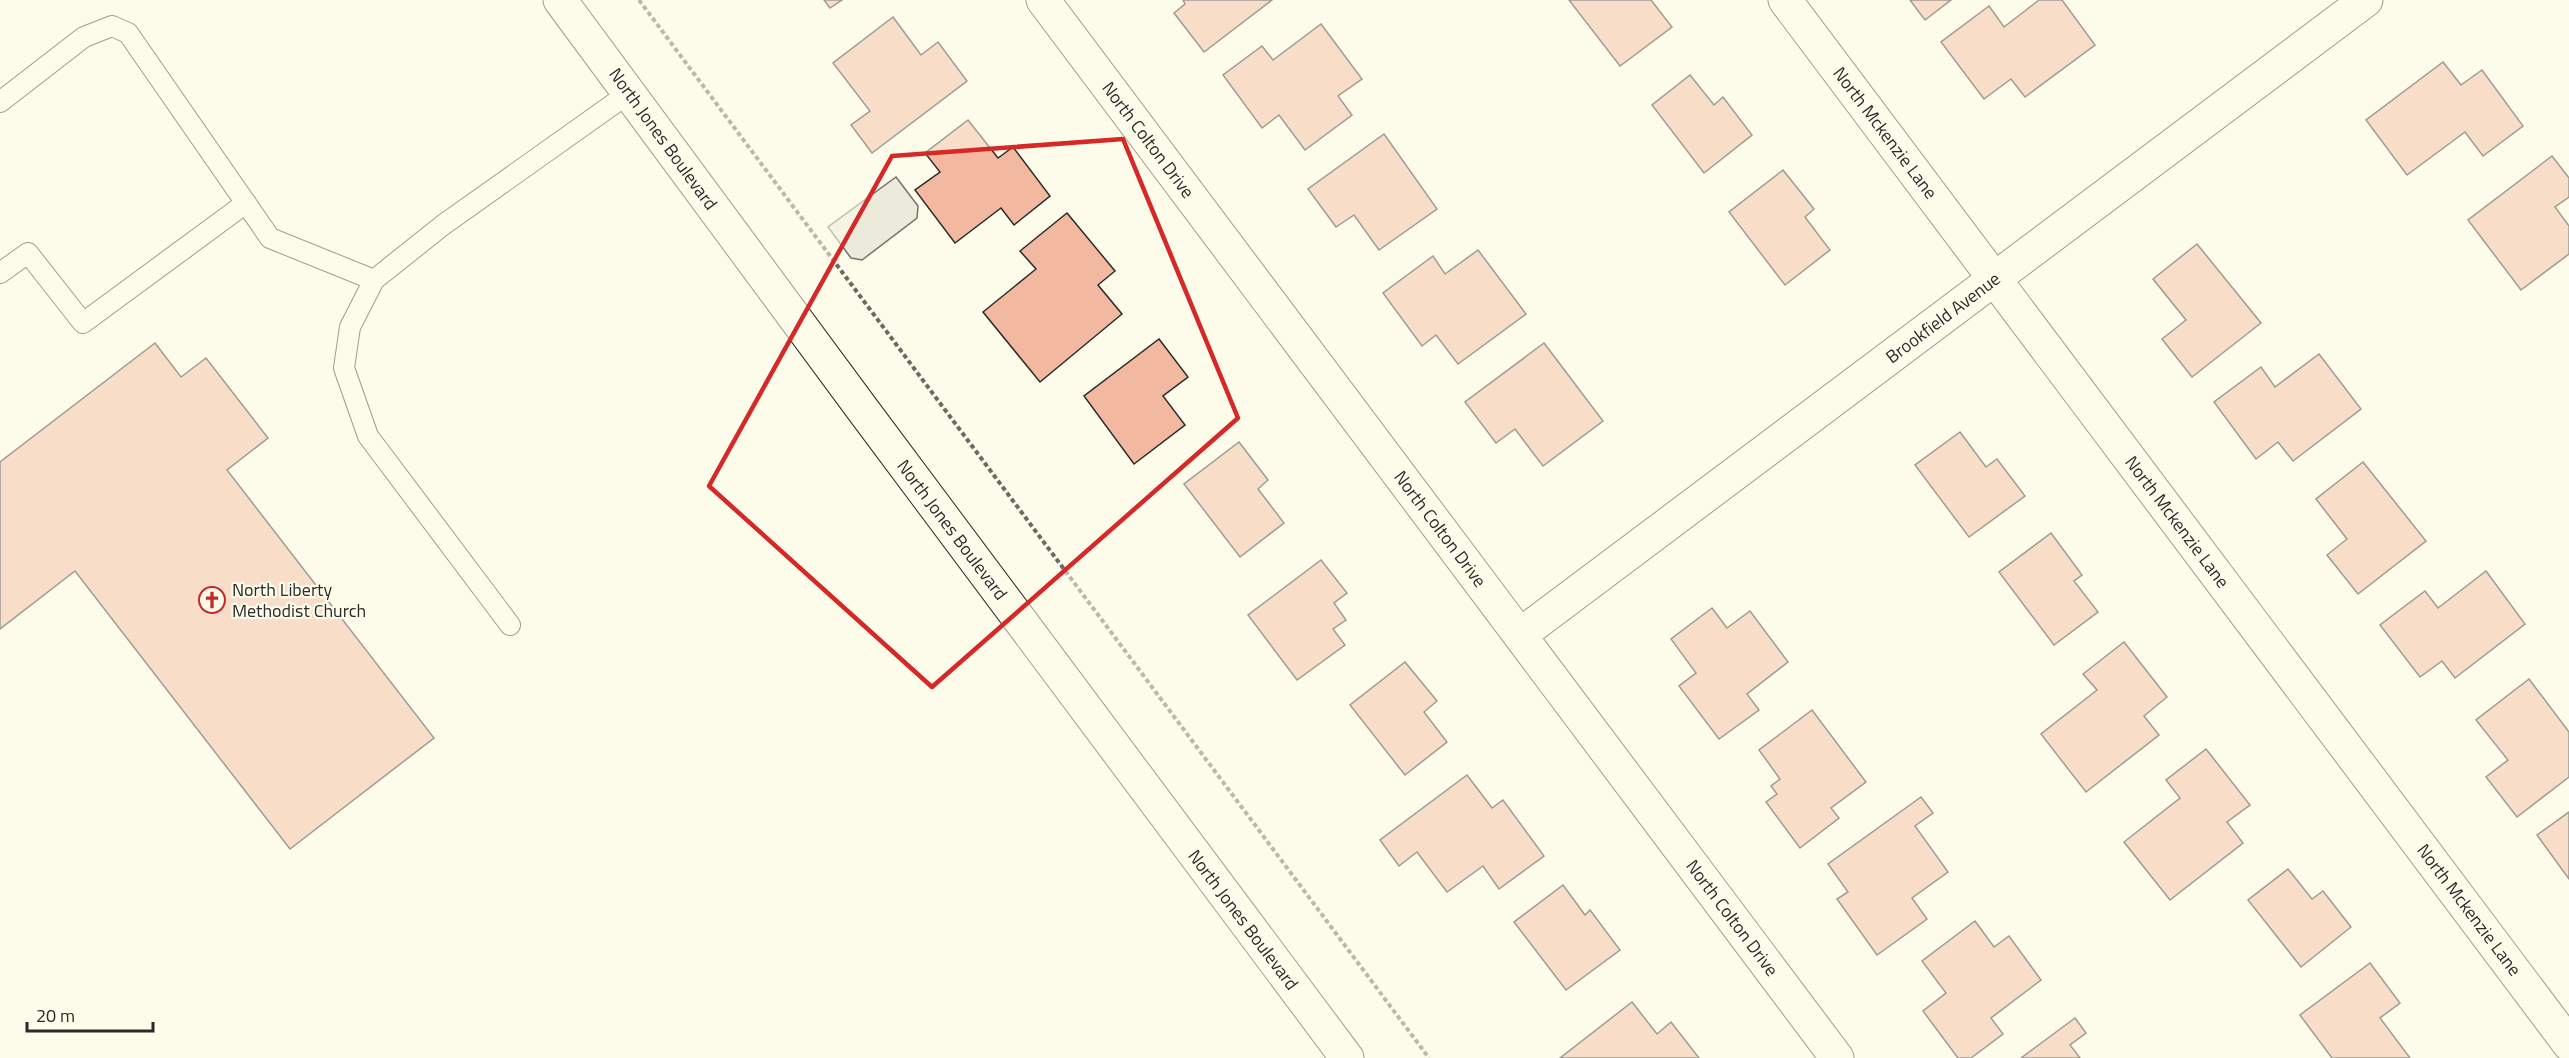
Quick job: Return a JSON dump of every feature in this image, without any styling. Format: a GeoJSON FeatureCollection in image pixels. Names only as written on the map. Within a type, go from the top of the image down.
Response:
{"type":"FeatureCollection","features":[{"type":"Feature","properties":{"kind":"street","name":"North Jones Boulevard"},"geometry":{"type":"LineString","coordinates":[[560,0],[1347,1058]]}},
{"type":"Feature","properties":{"kind":"street","name":"North Colton Drive"},"geometry":{"type":"LineString","coordinates":[[1043,0],[1837,1058]]}},
{"type":"Feature","properties":{"kind":"street","name":"North Mckenzie Lane"},"geometry":{"type":"LineString","coordinates":[[1785,0],[2569,1044]]}},
{"type":"Feature","properties":{"kind":"street","name":"Brookfield Avenue"},"geometry":{"type":"LineString","coordinates":[[1520,635],[2366,0]]}},
{"type":"Feature","properties":{"kind":"lane"},"geometry":{"type":"LineString","coordinates":[[0,102],[84,37],[112,26],[128,33],[270,238],[374,279]]}},
{"type":"Feature","properties":{"kind":"lane"},"geometry":{"type":"LineString","coordinates":[[510,625],[368,436],[344,368],[350,327],[374,279],[443,225],[629,93]]}},
{"type":"Feature","properties":{"kind":"lane"},"geometry":{"type":"LineString","coordinates":[[0,273],[28,253],[83,323],[246,203]]}},
{"type":"Feature","properties":{"kind":"path"},"geometry":{"type":"LineString","coordinates":[[639,0],[1429,1058]]}},
{"type":"Feature","properties":{"kind":"highlighted area"},"geometry":{"type":"Polygon","coordinates":[[[1123,139],[1238,418],[932,687],[709,486],[892,156],[1123,139]]]}},
{"type":"Feature","properties":{"kind":"shaded area"},"geometry":{"type":"Polygon","coordinates":[[[896,177],[918,206],[917,218],[862,260],[851,258],[828,227],[896,177]]]}},
{"type":"Feature","properties":{"kind":"building"},"geometry":{"type":"Polygon","coordinates":[[[824,0],[842,0],[830,8],[824,0]]]}},
{"type":"Feature","properties":{"kind":"building"},"geometry":{"type":"Polygon","coordinates":[[[1183,0],[1272,0],[1204,52],[1174,13],[1185,4],[1183,0]]]}},
{"type":"Feature","properties":{"kind":"building"},"geometry":{"type":"Polygon","coordinates":[[[1569,0],[1651,0],[1672,27],[1620,66],[1569,0]]]}},
{"type":"Feature","properties":{"kind":"building"},"geometry":{"type":"Polygon","coordinates":[[[1910,0],[1951,0],[1925,20],[1910,0]]]}},
{"type":"Feature","properties":{"kind":"building"},"geometry":{"type":"Polygon","coordinates":[[[2039,0],[2062,0],[2095,45],[2025,97],[2011,79],[1984,99],[1941,42],[1989,6],[2004,27],[2039,0]]]}},
{"type":"Feature","properties":{"kind":"building"},"geometry":{"type":"Polygon","coordinates":[[[893,17],[921,55],[938,42],[967,81],[872,153],[851,125],[870,111],[833,63],[893,17]]]}},
{"type":"Feature","properties":{"kind":"building"},"geometry":{"type":"Polygon","coordinates":[[[1321,24],[1362,79],[1338,96],[1352,115],[1305,150],[1279,115],[1262,128],[1223,75],[1262,46],[1273,60],[1321,24]]]}},
{"type":"Feature","properties":{"kind":"building"},"geometry":{"type":"Polygon","coordinates":[[[2443,62],[2461,85],[2482,70],[2523,126],[2483,156],[2465,132],[2407,175],[2366,120],[2443,62]]]}},
{"type":"Feature","properties":{"kind":"building"},"geometry":{"type":"Polygon","coordinates":[[[1690,75],[1714,105],[1723,97],[1752,135],[1704,173],[1652,105],[1690,75]]]}},
{"type":"Feature","properties":{"kind":"building"},"geometry":{"type":"Polygon","coordinates":[[[968,120],[998,158],[1013,147],[1050,196],[1014,225],[1001,208],[955,243],[915,190],[940,172],[925,153],[968,120]]]}},
{"type":"Feature","properties":{"kind":"building"},"geometry":{"type":"Polygon","coordinates":[[[1384,134],[1437,209],[1379,250],[1354,215],[1336,227],[1308,189],[1384,134]]]}},
{"type":"Feature","properties":{"kind":"building"},"geometry":{"type":"Polygon","coordinates":[[[2552,156],[2569,178],[2569,197],[2555,207],[2569,226],[2569,254],[2521,290],[2468,220],[2552,156]]]}},
{"type":"Feature","properties":{"kind":"building"},"geometry":{"type":"Polygon","coordinates":[[[1783,170],[1814,209],[1805,217],[1830,250],[1785,285],[1729,212],[1783,170]]]}},
{"type":"Feature","properties":{"kind":"building"},"geometry":{"type":"Polygon","coordinates":[[[1067,213],[1115,271],[1098,285],[1122,314],[1040,382],[983,312],[1036,269],[1020,251],[1067,213]]]}},
{"type":"Feature","properties":{"kind":"building"},"geometry":{"type":"Polygon","coordinates":[[[2197,244],[2261,323],[2192,377],[2162,339],[2186,320],[2153,279],[2197,244]]]}},
{"type":"Feature","properties":{"kind":"building"},"geometry":{"type":"Polygon","coordinates":[[[1478,250],[1526,314],[1458,364],[1436,335],[1422,346],[1383,293],[1433,256],[1445,274],[1478,250]]]}},
{"type":"Feature","properties":{"kind":"building"},"geometry":{"type":"Polygon","coordinates":[[[1159,339],[1188,377],[1163,396],[1185,425],[1134,464],[1084,396],[1159,339]]]}},
{"type":"Feature","properties":{"kind":"building","name":"North Liberty Methodist Church"},"geometry":{"type":"Polygon","coordinates":[[[155,343],[181,377],[206,358],[268,438],[227,470],[434,738],[290,849],[75,571],[0,629],[0,462],[155,343]]]}},
{"type":"Feature","properties":{"kind":"building"},"geometry":{"type":"Polygon","coordinates":[[[1544,343],[1603,421],[1543,466],[1515,429],[1496,443],[1465,402],[1544,343]]]}},
{"type":"Feature","properties":{"kind":"building"},"geometry":{"type":"Polygon","coordinates":[[[2319,354],[2361,409],[2293,461],[2278,442],[2256,459],[2214,402],[2261,367],[2275,387],[2319,354]]]}},
{"type":"Feature","properties":{"kind":"building"},"geometry":{"type":"Polygon","coordinates":[[[1960,432],[1986,467],[1997,459],[2025,496],[1969,537],[1915,465],[1960,432]]]}},
{"type":"Feature","properties":{"kind":"building"},"geometry":{"type":"Polygon","coordinates":[[[1239,442],[1268,480],[1258,489],[1284,523],[1240,557],[1184,484],[1239,442]]]}},
{"type":"Feature","properties":{"kind":"building"},"geometry":{"type":"Polygon","coordinates":[[[2363,462],[2426,541],[2358,594],[2327,555],[2347,539],[2316,499],[2363,462]]]}},
{"type":"Feature","properties":{"kind":"building"},"geometry":{"type":"Polygon","coordinates":[[[2051,533],[2082,575],[2074,581],[2098,612],[2054,645],[1999,572],[2051,533]]]}},
{"type":"Feature","properties":{"kind":"building"},"geometry":{"type":"Polygon","coordinates":[[[1321,560],[1347,593],[1334,603],[1346,620],[1333,629],[1345,645],[1297,680],[1248,615],[1321,560]]]}},
{"type":"Feature","properties":{"kind":"building"},"geometry":{"type":"Polygon","coordinates":[[[2486,571],[2525,624],[2455,678],[2442,661],[2420,677],[2380,625],[2425,591],[2438,608],[2486,571]]]}},
{"type":"Feature","properties":{"kind":"building"},"geometry":{"type":"Polygon","coordinates":[[[1712,608],[1727,628],[1750,611],[1788,662],[1747,694],[1759,710],[1719,739],[1679,686],[1696,673],[1671,639],[1712,608]]]}},
{"type":"Feature","properties":{"kind":"building"},"geometry":{"type":"Polygon","coordinates":[[[2124,642],[2167,697],[2144,716],[2159,735],[2086,792],[2041,734],[2097,690],[2083,674],[2124,642]]]}},
{"type":"Feature","properties":{"kind":"building"},"geometry":{"type":"Polygon","coordinates":[[[1405,662],[1437,701],[1424,712],[1447,742],[1405,775],[1350,705],[1405,662]]]}},
{"type":"Feature","properties":{"kind":"building"},"geometry":{"type":"Polygon","coordinates":[[[2529,679],[2569,732],[2569,777],[2517,817],[2486,777],[2508,760],[2476,720],[2529,679]]]}},
{"type":"Feature","properties":{"kind":"building"},"geometry":{"type":"Polygon","coordinates":[[[1812,710],[1866,782],[1831,808],[1839,818],[1800,848],[1766,802],[1777,794],[1771,786],[1780,779],[1759,750],[1812,710]]]}},
{"type":"Feature","properties":{"kind":"building"},"geometry":{"type":"Polygon","coordinates":[[[2206,749],[2250,805],[2227,822],[2243,843],[2170,900],[2124,842],[2180,798],[2166,780],[2206,749]]]}},
{"type":"Feature","properties":{"kind":"building"},"geometry":{"type":"Polygon","coordinates":[[[1467,775],[1492,808],[1503,800],[1544,856],[1499,889],[1483,866],[1447,892],[1417,852],[1399,866],[1380,840],[1467,775]]]}},
{"type":"Feature","properties":{"kind":"building"},"geometry":{"type":"Polygon","coordinates":[[[1921,797],[1933,813],[1915,826],[1948,872],[1912,898],[1927,919],[1877,955],[1837,899],[1848,892],[1828,864],[1921,797]]]}},
{"type":"Feature","properties":{"kind":"building"},"geometry":{"type":"Polygon","coordinates":[[[2569,812],[2569,879],[2537,835],[2569,812]]]}},
{"type":"Feature","properties":{"kind":"building"},"geometry":{"type":"Polygon","coordinates":[[[2288,869],[2312,899],[2323,891],[2351,927],[2301,967],[2248,900],[2288,869]]]}},
{"type":"Feature","properties":{"kind":"building"},"geometry":{"type":"Polygon","coordinates":[[[1563,885],[1585,915],[1590,910],[1620,950],[1566,990],[1514,922],[1563,885]]]}},
{"type":"Feature","properties":{"kind":"building"},"geometry":{"type":"Polygon","coordinates":[[[1975,921],[1994,947],[2009,936],[2041,980],[1991,1018],[2003,1034],[1971,1058],[1958,1058],[1923,1011],[1946,993],[1922,961],[1975,921]]]}},
{"type":"Feature","properties":{"kind":"building"},"geometry":{"type":"Polygon","coordinates":[[[2370,963],[2400,1003],[2380,1018],[2410,1058],[2332,1058],[2300,1015],[2370,963]]]}},
{"type":"Feature","properties":{"kind":"building"},"geometry":{"type":"Polygon","coordinates":[[[1632,1002],[1657,1034],[1671,1022],[1699,1058],[1560,1058],[1632,1002]]]}},
{"type":"Feature","properties":{"kind":"building"},"geometry":{"type":"Polygon","coordinates":[[[2075,1018],[2086,1033],[2070,1045],[2080,1058],[2021,1058],[2075,1018]]]}},
{"type":"Feature","properties":{"kind":"place","name":"North Liberty Methodist Church"},"geometry":{"type":"Point","coordinates":[212,600]}}]}
